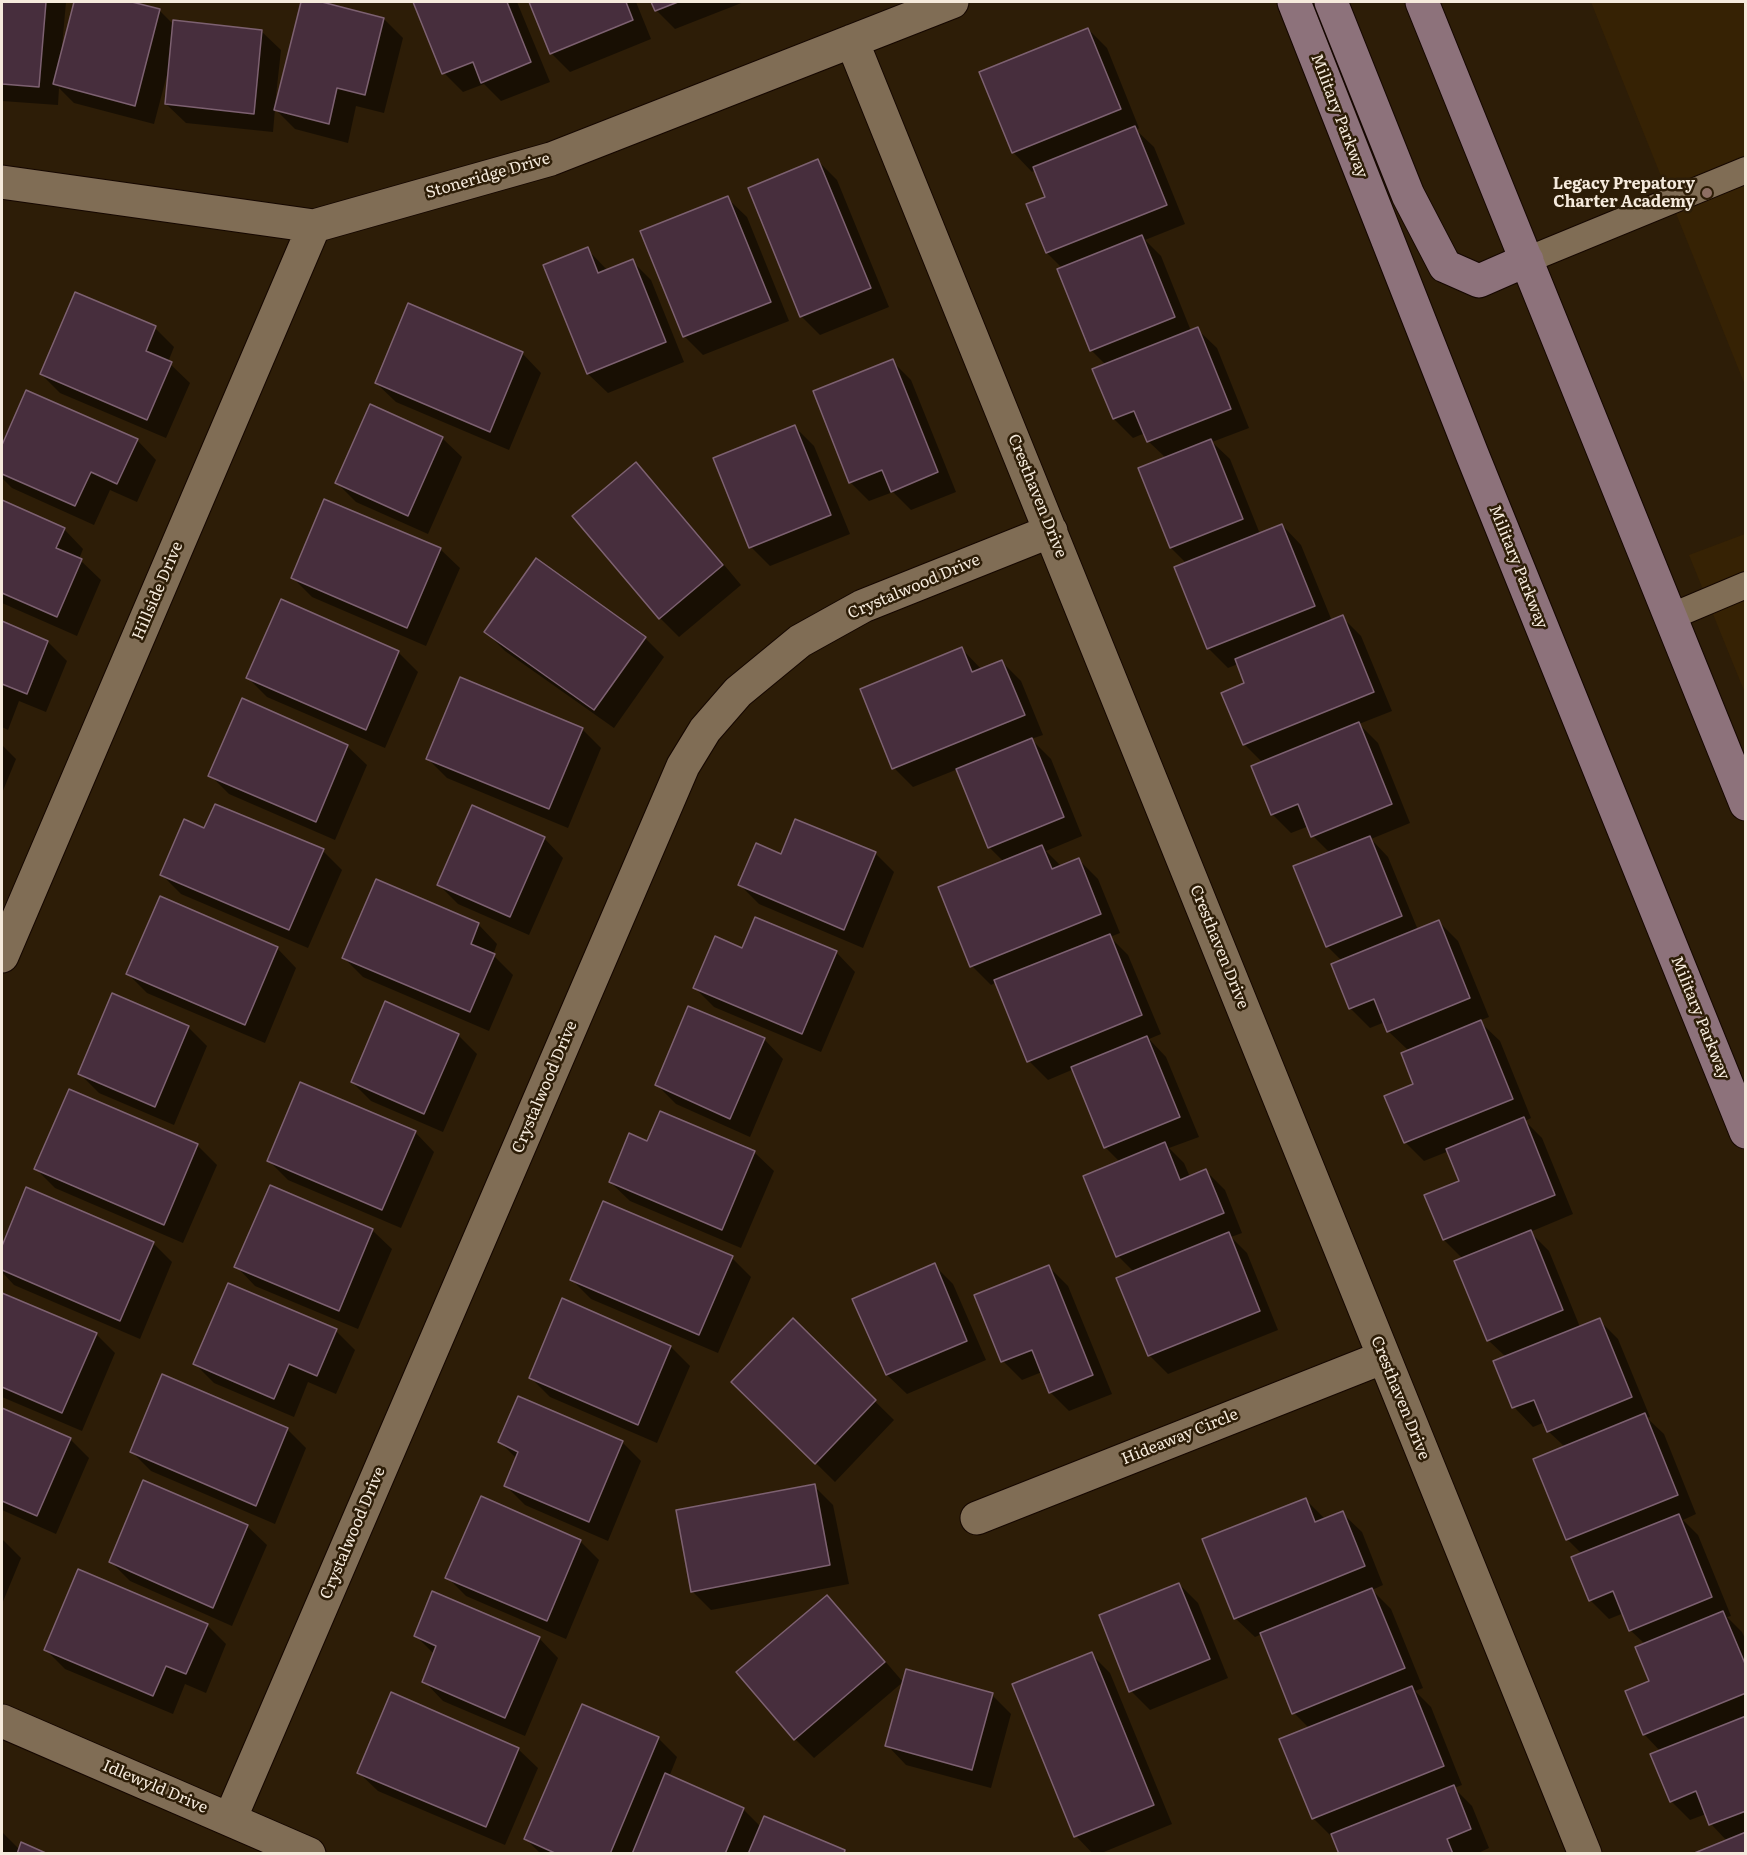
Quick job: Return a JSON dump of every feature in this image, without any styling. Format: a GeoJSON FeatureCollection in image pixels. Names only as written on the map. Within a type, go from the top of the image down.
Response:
{"type":"FeatureCollection","features":[{"type":"Feature","properties":{"kind":"main road","name":"Military Parkway"},"geometry":{"type":"LineString","coordinates":[[1294,2],[1472,454],[1746,1132]]}},
{"type":"Feature","properties":{"kind":"main road"},"geometry":{"type":"LineString","coordinates":[[1331,2],[1408,195],[1445,266],[1479,281],[1527,260]]}},
{"type":"Feature","properties":{"kind":"main road"},"geometry":{"type":"LineString","coordinates":[[1422,2],[1746,804]]}},
{"type":"Feature","properties":{"kind":"street","name":"Stoneridge Drive"},"geometry":{"type":"LineString","coordinates":[[2,182],[314,226],[550,159],[952,2]]}},
{"type":"Feature","properties":{"kind":"street","name":"Cresthaven Drive"},"geometry":{"type":"LineString","coordinates":[[852,41],[1586,1854]]}},
{"type":"Feature","properties":{"kind":"street","name":"Hillside Drive"},"geometry":{"type":"LineString","coordinates":[[2,956],[314,226]]}},
{"type":"Feature","properties":{"kind":"street","name":"Crystalwood Drive"},"geometry":{"type":"LineString","coordinates":[[230,1819],[678,777],[705,730],[738,692],[800,641],[863,606],[1051,531]]}},
{"type":"Feature","properties":{"kind":"street","name":"Hideaway Circle"},"geometry":{"type":"LineString","coordinates":[[977,1518],[1384,1357]]}},
{"type":"Feature","properties":{"kind":"street","name":"Idlewyld Drive"},"geometry":{"type":"LineString","coordinates":[[2,1721],[309,1854]]}},
{"type":"Feature","properties":{"kind":"lane"},"geometry":{"type":"LineString","coordinates":[[1527,260],[1746,170]]}},
{"type":"Feature","properties":{"kind":"lane"},"geometry":{"type":"LineString","coordinates":[[1670,617],[1746,585]]}},
{"type":"Feature","properties":{"kind":"shaded area","name":"Legacy Prepatory Charter Academy"},"geometry":{"type":"Polygon","coordinates":[[[1591,2],[1745,2],[1745,385],[1591,2]]]}},
{"type":"Feature","properties":{"kind":"shaded area"},"geometry":{"type":"Polygon","coordinates":[[[1745,534],[1745,693],[1689,555],[1745,534]]]}},
{"type":"Feature","properties":{"kind":"building"},"geometry":{"type":"Polygon","coordinates":[[[2,2],[46,2],[39,87],[2,84],[2,2]]]}},
{"type":"Feature","properties":{"kind":"building"},"geometry":{"type":"Polygon","coordinates":[[[74,2],[132,2],[160,9],[135,106],[53,84],[74,2]]]}},
{"type":"Feature","properties":{"kind":"building"},"geometry":{"type":"Polygon","coordinates":[[[301,2],[322,2],[384,18],[365,95],[337,88],[329,124],[274,110],[301,2]]]}},
{"type":"Feature","properties":{"kind":"building"},"geometry":{"type":"Polygon","coordinates":[[[413,2],[507,2],[531,62],[481,83],[473,62],[442,74],[413,2]]]}},
{"type":"Feature","properties":{"kind":"building"},"geometry":{"type":"Polygon","coordinates":[[[529,2],[626,2],[633,20],[550,54],[529,2]]]}},
{"type":"Feature","properties":{"kind":"building"},"geometry":{"type":"Polygon","coordinates":[[[651,2],[678,2],[655,11],[651,2]]]}},
{"type":"Feature","properties":{"kind":"building"},"geometry":{"type":"Polygon","coordinates":[[[173,20],[262,30],[254,114],[165,104],[173,20]]]}},
{"type":"Feature","properties":{"kind":"building"},"geometry":{"type":"Polygon","coordinates":[[[1088,28],[1121,109],[1012,153],[979,72],[1088,28]]]}},
{"type":"Feature","properties":{"kind":"building"},"geometry":{"type":"Polygon","coordinates":[[[1135,126],[1167,205],[1046,253],[1026,204],[1045,197],[1033,167],[1135,126]]]}},
{"type":"Feature","properties":{"kind":"building"},"geometry":{"type":"Polygon","coordinates":[[[818,159],[871,288],[800,317],[748,188],[818,159]]]}},
{"type":"Feature","properties":{"kind":"building"},"geometry":{"type":"Polygon","coordinates":[[[728,196],[771,302],[683,337],[640,231],[728,196]]]}},
{"type":"Feature","properties":{"kind":"building"},"geometry":{"type":"Polygon","coordinates":[[[1142,235],[1175,317],[1090,351],[1057,269],[1142,235]]]}},
{"type":"Feature","properties":{"kind":"building"},"geometry":{"type":"Polygon","coordinates":[[[588,247],[598,273],[633,259],[666,342],[587,374],[543,265],[588,247]]]}},
{"type":"Feature","properties":{"kind":"building"},"geometry":{"type":"Polygon","coordinates":[[[75,292],[156,326],[146,351],[172,362],[147,420],[40,374],[75,292]]]}},
{"type":"Feature","properties":{"kind":"building"},"geometry":{"type":"Polygon","coordinates":[[[408,303],[523,352],[490,432],[375,383],[408,303]]]}},
{"type":"Feature","properties":{"kind":"building"},"geometry":{"type":"Polygon","coordinates":[[[1198,327],[1231,409],[1147,442],[1134,411],[1113,419],[1092,369],[1198,327]]]}},
{"type":"Feature","properties":{"kind":"building"},"geometry":{"type":"Polygon","coordinates":[[[893,359],[938,472],[891,492],[882,470],[849,483],[813,391],[893,359]]]}},
{"type":"Feature","properties":{"kind":"building"},"geometry":{"type":"Polygon","coordinates":[[[26,390],[138,439],[117,484],[91,472],[75,506],[2,474],[2,445],[26,390]]]}},
{"type":"Feature","properties":{"kind":"building"},"geometry":{"type":"Polygon","coordinates":[[[370,404],[443,437],[408,516],[335,483],[370,404]]]}},
{"type":"Feature","properties":{"kind":"building"},"geometry":{"type":"Polygon","coordinates":[[[795,425],[831,515],[749,548],[713,458],[795,425]]]}},
{"type":"Feature","properties":{"kind":"building"},"geometry":{"type":"Polygon","coordinates":[[[1211,439],[1243,519],[1170,548],[1138,468],[1211,439]]]}},
{"type":"Feature","properties":{"kind":"building"},"geometry":{"type":"Polygon","coordinates":[[[636,462],[723,565],[659,619],[572,516],[636,462]]]}},
{"type":"Feature","properties":{"kind":"building"},"geometry":{"type":"Polygon","coordinates":[[[324,499],[441,548],[407,628],[291,578],[324,499]]]}},
{"type":"Feature","properties":{"kind":"building"},"geometry":{"type":"Polygon","coordinates":[[[2,500],[65,528],[56,548],[82,559],[57,617],[2,593],[2,500]]]}},
{"type":"Feature","properties":{"kind":"building"},"geometry":{"type":"Polygon","coordinates":[[[1282,524],[1315,606],[1207,649],[1174,567],[1282,524]]]}},
{"type":"Feature","properties":{"kind":"building"},"geometry":{"type":"Polygon","coordinates":[[[536,558],[646,637],[594,710],[484,632],[536,558]]]}},
{"type":"Feature","properties":{"kind":"building"},"geometry":{"type":"Polygon","coordinates":[[[281,599],[399,651],[366,730],[246,678],[281,599]]]}},
{"type":"Feature","properties":{"kind":"building"},"geometry":{"type":"Polygon","coordinates":[[[1343,615],[1374,692],[1243,745],[1221,693],[1244,683],[1235,659],[1343,615]]]}},
{"type":"Feature","properties":{"kind":"building"},"geometry":{"type":"Polygon","coordinates":[[[2,621],[48,641],[27,694],[2,684],[2,621]]]}},
{"type":"Feature","properties":{"kind":"building"},"geometry":{"type":"Polygon","coordinates":[[[962,647],[972,672],[1002,660],[1025,715],[892,769],[860,689],[962,647]]]}},
{"type":"Feature","properties":{"kind":"building"},"geometry":{"type":"Polygon","coordinates":[[[460,677],[583,728],[549,809],[426,759],[460,677]]]}},
{"type":"Feature","properties":{"kind":"building"},"geometry":{"type":"Polygon","coordinates":[[[242,698],[348,745],[316,822],[208,776],[242,698]]]}},
{"type":"Feature","properties":{"kind":"building"},"geometry":{"type":"Polygon","coordinates":[[[1359,722],[1392,804],[1311,837],[1298,804],[1271,815],[1251,766],[1359,722]]]}},
{"type":"Feature","properties":{"kind":"building"},"geometry":{"type":"Polygon","coordinates":[[[1032,738],[1064,817],[988,848],[956,769],[1032,738]]]}},
{"type":"Feature","properties":{"kind":"building"},"geometry":{"type":"Polygon","coordinates":[[[215,804],[324,849],[289,930],[160,875],[184,819],[204,828],[215,804]]]}},
{"type":"Feature","properties":{"kind":"building"},"geometry":{"type":"Polygon","coordinates":[[[472,805],[545,837],[510,917],[437,885],[472,805]]]}},
{"type":"Feature","properties":{"kind":"building"},"geometry":{"type":"Polygon","coordinates":[[[795,819],[876,852],[844,930],[738,885],[756,843],[781,854],[795,819]]]}},
{"type":"Feature","properties":{"kind":"building"},"geometry":{"type":"Polygon","coordinates":[[[1370,836],[1402,916],[1326,947],[1293,866],[1370,836]]]}},
{"type":"Feature","properties":{"kind":"building"},"geometry":{"type":"Polygon","coordinates":[[[1042,845],[1052,869],[1079,858],[1101,914],[970,967],[938,887],[1042,845]]]}},
{"type":"Feature","properties":{"kind":"building"},"geometry":{"type":"Polygon","coordinates":[[[376,879],[479,923],[471,944],[495,954],[470,1012],[342,958],[376,879]]]}},
{"type":"Feature","properties":{"kind":"building"},"geometry":{"type":"Polygon","coordinates":[[[160,896],[278,947],[245,1025],[126,974],[160,896]]]}},
{"type":"Feature","properties":{"kind":"building"},"geometry":{"type":"Polygon","coordinates":[[[755,917],[837,951],[802,1034],[693,988],[715,936],[742,948],[755,917]]]}},
{"type":"Feature","properties":{"kind":"building"},"geometry":{"type":"Polygon","coordinates":[[[1439,920],[1470,998],[1387,1032],[1374,999],[1349,1009],[1331,964],[1439,920]]]}},
{"type":"Feature","properties":{"kind":"building"},"geometry":{"type":"Polygon","coordinates":[[[1110,934],[1142,1015],[1027,1062],[994,980],[1110,934]]]}},
{"type":"Feature","properties":{"kind":"building"},"geometry":{"type":"Polygon","coordinates":[[[112,993],[189,1026],[155,1107],[78,1074],[112,993]]]}},
{"type":"Feature","properties":{"kind":"building"},"geometry":{"type":"Polygon","coordinates":[[[385,1001],[459,1034],[424,1114],[351,1082],[385,1001]]]}},
{"type":"Feature","properties":{"kind":"building"},"geometry":{"type":"Polygon","coordinates":[[[688,1006],[765,1038],[730,1119],[655,1085],[688,1006]]]}},
{"type":"Feature","properties":{"kind":"building"},"geometry":{"type":"Polygon","coordinates":[[[1481,1020],[1513,1099],[1404,1143],[1384,1096],[1413,1084],[1401,1053],[1481,1020]]]}},
{"type":"Feature","properties":{"kind":"building"},"geometry":{"type":"Polygon","coordinates":[[[1147,1036],[1180,1117],[1104,1148],[1071,1067],[1147,1036]]]}},
{"type":"Feature","properties":{"kind":"building"},"geometry":{"type":"Polygon","coordinates":[[[300,1082],[416,1131],[382,1210],[267,1161],[300,1082]]]}},
{"type":"Feature","properties":{"kind":"building"},"geometry":{"type":"Polygon","coordinates":[[[69,1089],[198,1144],[164,1225],[34,1169],[69,1089]]]}},
{"type":"Feature","properties":{"kind":"building"},"geometry":{"type":"Polygon","coordinates":[[[660,1111],[755,1151],[722,1230],[609,1182],[629,1133],[647,1141],[660,1111]]]}},
{"type":"Feature","properties":{"kind":"building"},"geometry":{"type":"Polygon","coordinates":[[[1524,1117],[1555,1195],[1443,1240],[1424,1195],[1459,1181],[1446,1149],[1524,1117]]]}},
{"type":"Feature","properties":{"kind":"building"},"geometry":{"type":"Polygon","coordinates":[[[1165,1142],[1180,1180],[1206,1169],[1224,1213],[1116,1257],[1083,1176],[1165,1142]]]}},
{"type":"Feature","properties":{"kind":"building"},"geometry":{"type":"Polygon","coordinates":[[[270,1185],[373,1229],[339,1311],[234,1267],[270,1185]]]}},
{"type":"Feature","properties":{"kind":"building"},"geometry":{"type":"Polygon","coordinates":[[[26,1187],[154,1242],[120,1321],[2,1270],[2,1246],[26,1187]]]}},
{"type":"Feature","properties":{"kind":"building"},"geometry":{"type":"Polygon","coordinates":[[[603,1201],[733,1256],[699,1335],[570,1280],[603,1201]]]}},
{"type":"Feature","properties":{"kind":"building"},"geometry":{"type":"Polygon","coordinates":[[[1531,1230],[1563,1310],[1487,1341],[1454,1261],[1531,1230]]]}},
{"type":"Feature","properties":{"kind":"building"},"geometry":{"type":"Polygon","coordinates":[[[1229,1232],[1260,1311],[1148,1356],[1116,1278],[1229,1232]]]}},
{"type":"Feature","properties":{"kind":"building"},"geometry":{"type":"Polygon","coordinates":[[[935,1263],[967,1341],[886,1375],[852,1299],[935,1263]]]}},
{"type":"Feature","properties":{"kind":"building"},"geometry":{"type":"Polygon","coordinates":[[[1049,1265],[1093,1375],[1049,1393],[1032,1350],[1001,1362],[974,1295],[1049,1265]]]}},
{"type":"Feature","properties":{"kind":"building"},"geometry":{"type":"Polygon","coordinates":[[[228,1283],[337,1329],[317,1376],[289,1364],[274,1399],[193,1364],[228,1283]]]}},
{"type":"Feature","properties":{"kind":"building"},"geometry":{"type":"Polygon","coordinates":[[[2,1293],[97,1333],[62,1413],[2,1387],[2,1293]]]}},
{"type":"Feature","properties":{"kind":"building"},"geometry":{"type":"Polygon","coordinates":[[[562,1298],[671,1346],[638,1425],[529,1378],[562,1298]]]}},
{"type":"Feature","properties":{"kind":"building"},"geometry":{"type":"Polygon","coordinates":[[[793,1318],[876,1400],[815,1464],[731,1382],[793,1318]]]}},
{"type":"Feature","properties":{"kind":"building"},"geometry":{"type":"Polygon","coordinates":[[[1600,1318],[1632,1397],[1547,1432],[1534,1400],[1512,1408],[1493,1361],[1600,1318]]]}},
{"type":"Feature","properties":{"kind":"building"},"geometry":{"type":"Polygon","coordinates":[[[162,1374],[288,1428],[256,1506],[130,1452],[162,1374]]]}},
{"type":"Feature","properties":{"kind":"building"},"geometry":{"type":"Polygon","coordinates":[[[518,1396],[623,1441],[589,1522],[504,1486],[518,1452],[498,1442],[518,1396]]]}},
{"type":"Feature","properties":{"kind":"building"},"geometry":{"type":"Polygon","coordinates":[[[2,1408],[71,1438],[37,1516],[2,1501],[2,1408]]]}},
{"type":"Feature","properties":{"kind":"building"},"geometry":{"type":"Polygon","coordinates":[[[1645,1413],[1678,1495],[1566,1540],[1533,1459],[1645,1413]]]}},
{"type":"Feature","properties":{"kind":"building"},"geometry":{"type":"Polygon","coordinates":[[[143,1480],[248,1525],[213,1608],[109,1562],[143,1480]]]}},
{"type":"Feature","properties":{"kind":"building"},"geometry":{"type":"Polygon","coordinates":[[[815,1484],[830,1565],[691,1592],[676,1510],[815,1484]]]}},
{"type":"Feature","properties":{"kind":"building"},"geometry":{"type":"Polygon","coordinates":[[[481,1496],[581,1540],[547,1621],[445,1578],[481,1496]]]}},
{"type":"Feature","properties":{"kind":"building"},"geometry":{"type":"Polygon","coordinates":[[[1306,1498],[1315,1522],[1343,1511],[1365,1566],[1234,1619],[1202,1539],[1306,1498]]]}},
{"type":"Feature","properties":{"kind":"building"},"geometry":{"type":"Polygon","coordinates":[[[1679,1514],[1712,1597],[1629,1631],[1613,1591],[1589,1601],[1571,1557],[1679,1514]]]}},
{"type":"Feature","properties":{"kind":"building"},"geometry":{"type":"Polygon","coordinates":[[[78,1569],[208,1624],[186,1674],[166,1666],[153,1696],[44,1650],[78,1569]]]}},
{"type":"Feature","properties":{"kind":"building"},"geometry":{"type":"Polygon","coordinates":[[[1179,1583],[1210,1659],[1129,1692],[1099,1615],[1179,1583]]]}},
{"type":"Feature","properties":{"kind":"building"},"geometry":{"type":"Polygon","coordinates":[[[1372,1588],[1405,1668],[1292,1714],[1260,1633],[1372,1588]]]}},
{"type":"Feature","properties":{"kind":"building"},"geometry":{"type":"Polygon","coordinates":[[[432,1591],[540,1637],[505,1718],[422,1682],[436,1646],[414,1636],[432,1591]]]}},
{"type":"Feature","properties":{"kind":"building"},"geometry":{"type":"Polygon","coordinates":[[[827,1595],[885,1662],[794,1740],[736,1672],[827,1595]]]}},
{"type":"Feature","properties":{"kind":"building"},"geometry":{"type":"Polygon","coordinates":[[[1723,1611],[1746,1666],[1746,1693],[1643,1735],[1625,1691],[1649,1681],[1635,1647],[1723,1611]]]}},
{"type":"Feature","properties":{"kind":"building"},"geometry":{"type":"Polygon","coordinates":[[[1092,1652],[1154,1805],[1074,1837],[1012,1684],[1092,1652]]]}},
{"type":"Feature","properties":{"kind":"building"},"geometry":{"type":"Polygon","coordinates":[[[906,1669],[993,1693],[972,1770],[885,1746],[906,1669]]]}},
{"type":"Feature","properties":{"kind":"building"},"geometry":{"type":"Polygon","coordinates":[[[1412,1686],[1444,1766],[1312,1819],[1279,1739],[1412,1686]]]}},
{"type":"Feature","properties":{"kind":"building"},"geometry":{"type":"Polygon","coordinates":[[[391,1692],[519,1748],[486,1827],[357,1773],[391,1692]]]}},
{"type":"Feature","properties":{"kind":"building"},"geometry":{"type":"Polygon","coordinates":[[[582,1704],[659,1737],[610,1854],[557,1854],[524,1839],[582,1704]]]}},
{"type":"Feature","properties":{"kind":"building"},"geometry":{"type":"Polygon","coordinates":[[[1746,1716],[1746,1811],[1709,1825],[1696,1791],[1670,1802],[1650,1754],[1746,1716]]]}},
{"type":"Feature","properties":{"kind":"building"},"geometry":{"type":"Polygon","coordinates":[[[665,1773],[744,1808],[725,1854],[632,1854],[665,1773]]]}},
{"type":"Feature","properties":{"kind":"building"},"geometry":{"type":"Polygon","coordinates":[[[1454,1785],[1471,1829],[1447,1839],[1453,1854],[1339,1854],[1331,1834],[1454,1785]]]}},
{"type":"Feature","properties":{"kind":"building"},"geometry":{"type":"Polygon","coordinates":[[[764,1816],[845,1850],[844,1854],[748,1854],[764,1816]]]}},
{"type":"Feature","properties":{"kind":"building"},"geometry":{"type":"Polygon","coordinates":[[[1746,1832],[1746,1854],[1692,1854],[1746,1832]]]}},
{"type":"Feature","properties":{"kind":"building"},"geometry":{"type":"Polygon","coordinates":[[[21,1842],[48,1854],[17,1854],[21,1842]]]}},
{"type":"Feature","properties":{"kind":"place","name":"Legacy Prepatory Charter Academy"},"geometry":{"type":"Point","coordinates":[1707,193]}}]}
